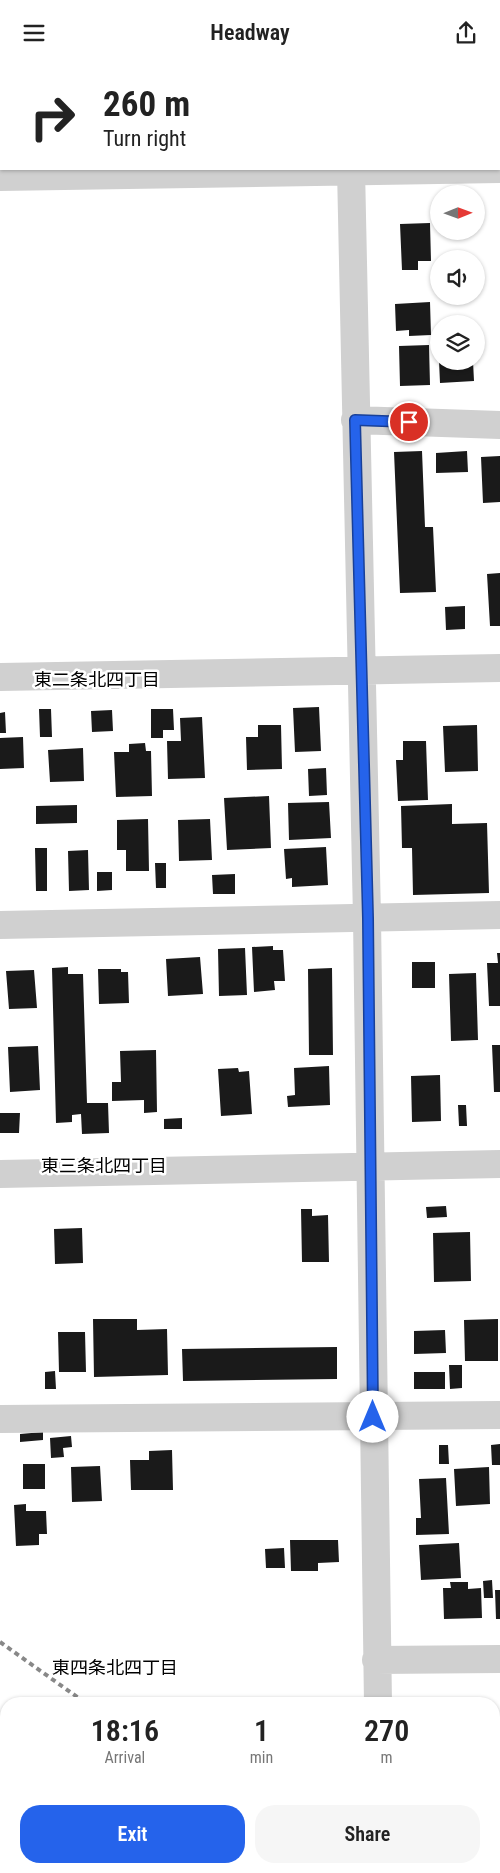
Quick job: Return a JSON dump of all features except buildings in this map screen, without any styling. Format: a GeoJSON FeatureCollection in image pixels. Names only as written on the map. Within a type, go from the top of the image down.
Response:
{"type":"FeatureCollection","features":[{"type":"Feature","properties":{"kind":"street"},"geometry":{"type":"LineString","coordinates":[[0,177],[426,170]]}},
{"type":"Feature","properties":{"kind":"street"},"geometry":{"type":"LineString","coordinates":[[351,171],[355,420],[368,918],[378,1697]]}},
{"type":"Feature","properties":{"kind":"street"},"geometry":{"type":"LineString","coordinates":[[355,420],[500,425]]}},
{"type":"Feature","properties":{"kind":"street"},"geometry":{"type":"LineString","coordinates":[[0,677],[500,668]]}},
{"type":"Feature","properties":{"kind":"street"},"geometry":{"type":"LineString","coordinates":[[0,925],[500,915]]}},
{"type":"Feature","properties":{"kind":"street"},"geometry":{"type":"LineString","coordinates":[[0,1174],[500,1165]]}},
{"type":"Feature","properties":{"kind":"street"},"geometry":{"type":"LineString","coordinates":[[0,1419],[500,1415]]}},
{"type":"Feature","properties":{"kind":"street"},"geometry":{"type":"LineString","coordinates":[[376,1660],[500,1659]]}},
{"type":"Feature","properties":{"kind":"railway"},"geometry":{"type":"LineString","coordinates":[[0,1642],[77,1697]]}},
{"type":"Feature","properties":{"kind":"district","name":"東二条北四丁目"},"geometry":{"type":"Point","coordinates":[97,680]}},
{"type":"Feature","properties":{"kind":"district","name":"東三条北四丁目"},"geometry":{"type":"Point","coordinates":[104,1166]}},
{"type":"Feature","properties":{"kind":"district","name":"東四条北四丁目"},"geometry":{"type":"Point","coordinates":[115,1668]}},
{"type":"Feature","properties":{"kind":"route"},"geometry":{"type":"LineString","coordinates":[[373,1417],[368,918],[355,420],[409,422]]}}]}
